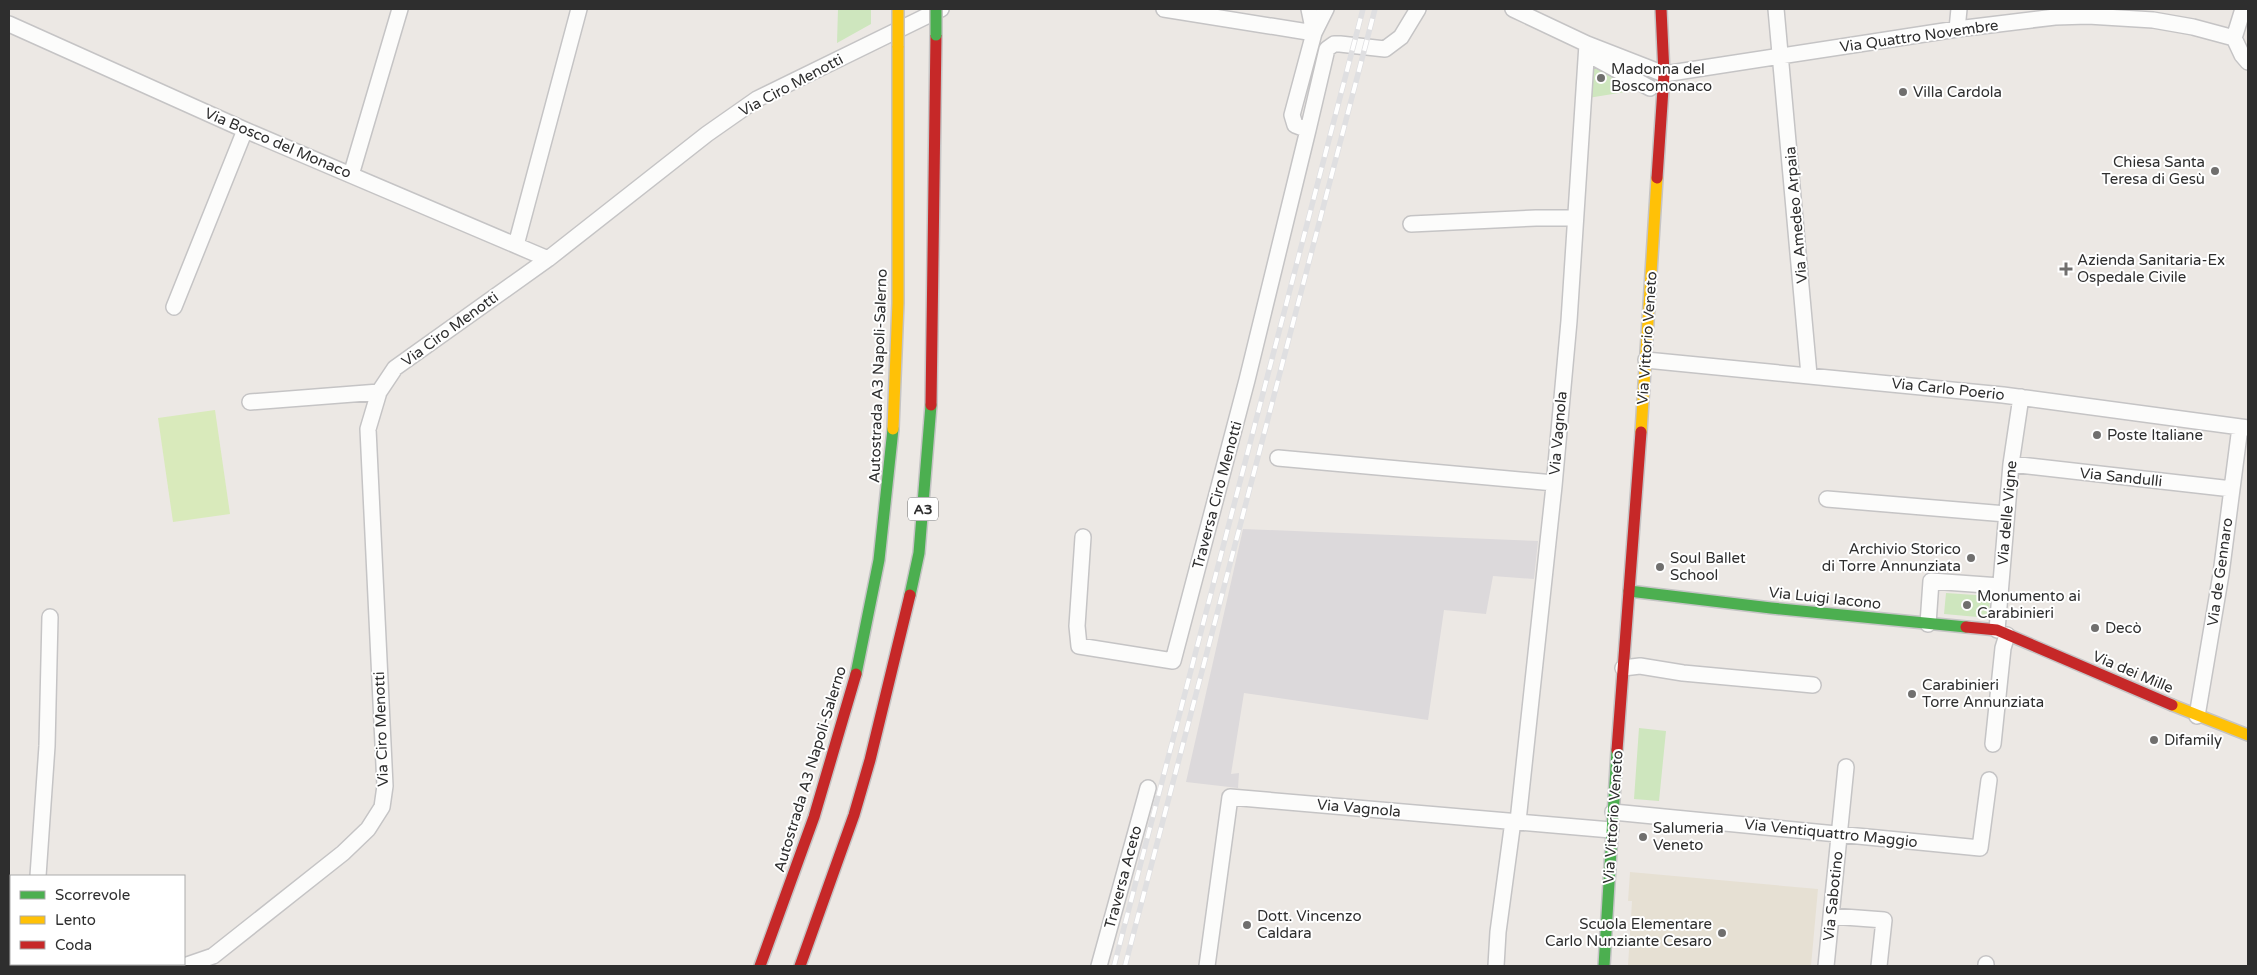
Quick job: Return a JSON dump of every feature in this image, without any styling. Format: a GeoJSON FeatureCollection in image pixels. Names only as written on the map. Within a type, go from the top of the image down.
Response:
{"type":"FeatureCollection","features":[{"type":"Feature","properties":{"kind":"main road","name":"Autostrada A3 Napoli-Salerno"},"geometry":{"type":"LineString","coordinates":[[760,966],[796,873],[847,709],[866,632],[879,561],[895,403],[898,288],[898,9]]}},
{"type":"Feature","properties":{"kind":"main road","name":"A3"},"geometry":{"type":"LineString","coordinates":[[800,966],[854,814],[870,760],[904,630],[919,553],[931,402],[936,9]]}},
{"type":"Feature","properties":{"kind":"main road","name":"Via Vittorio Veneto"},"geometry":{"type":"LineString","coordinates":[[1604,966],[1611,830],[1646,360],[1664,74],[1661,9]]}},
{"type":"Feature","properties":{"kind":"main road","name":"Via Luigi Iacono"},"geometry":{"type":"LineString","coordinates":[[1629,591],[2002,632]]}},
{"type":"Feature","properties":{"kind":"main road","name":"Via dei Mille"},"geometry":{"type":"LineString","coordinates":[[2002,632],[2197,716],[2248,735]]}},
{"type":"Feature","properties":{"kind":"street"},"geometry":{"type":"LineString","coordinates":[[351,175],[400,9]]}},
{"type":"Feature","properties":{"kind":"street"},"geometry":{"type":"LineString","coordinates":[[516,245],[579,9]]}},
{"type":"Feature","properties":{"kind":"street","name":"Via Ciro Menotti"},"geometry":{"type":"LineString","coordinates":[[184,966],[213,956],[343,853],[368,829],[382,807],[385,786],[368,429],[380,392],[396,368],[548,258],[707,134],[758,99],[942,9]]}},
{"type":"Feature","properties":{"kind":"street"},"geometry":{"type":"LineString","coordinates":[[1164,9],[1208,18],[1314,33]]}},
{"type":"Feature","properties":{"kind":"street"},"geometry":{"type":"LineString","coordinates":[[1309,9],[1314,33]]}},
{"type":"Feature","properties":{"kind":"street"},"geometry":{"type":"LineString","coordinates":[[1326,9],[1314,33],[1292,115],[1294,125],[1308,130],[1327,49],[1334,44],[1378,50],[1385,49],[1401,38],[1418,9]]}},
{"type":"Feature","properties":{"kind":"street"},"geometry":{"type":"LineString","coordinates":[[1513,9],[1590,50],[1650,88]]}},
{"type":"Feature","properties":{"kind":"street","name":"Via Amedeo Arpaia"},"geometry":{"type":"LineString","coordinates":[[1776,9],[1810,375]]}},
{"type":"Feature","properties":{"kind":"street"},"geometry":{"type":"LineString","coordinates":[[1957,28],[1959,9]]}},
{"type":"Feature","properties":{"kind":"street"},"geometry":{"type":"LineString","coordinates":[[2243,9],[2234,38],[2242,55],[2248,62]]}},
{"type":"Feature","properties":{"kind":"street","name":"Via Quattro Novembre"},"geometry":{"type":"LineString","coordinates":[[1664,74],[1957,28],[2088,16],[2154,20],[2194,27],[2234,38]]}},
{"type":"Feature","properties":{"kind":"street","name":"Via Bosco del Monaco"},"geometry":{"type":"LineString","coordinates":[[9,24],[245,130],[548,258]]}},
{"type":"Feature","properties":{"kind":"street"},"geometry":{"type":"LineString","coordinates":[[1590,50],[1664,74]]}},
{"type":"Feature","properties":{"kind":"street","name":"Via Vagnola"},"geometry":{"type":"LineString","coordinates":[[1496,966],[1498,932],[1515,821],[1554,483],[1569,321],[1575,218],[1590,50]]}},
{"type":"Feature","properties":{"kind":"street"},"geometry":{"type":"LineString","coordinates":[[174,307],[245,130]]}},
{"type":"Feature","properties":{"kind":"street","name":"Traversa Ciro Menotti"},"geometry":{"type":"LineString","coordinates":[[1083,537],[1077,626],[1080,646],[1173,661],[1247,380],[1308,130]]}},
{"type":"Feature","properties":{"kind":"street"},"geometry":{"type":"LineString","coordinates":[[1411,224],[1575,218]]}},
{"type":"Feature","properties":{"kind":"street","name":"Via Carlo Poerio"},"geometry":{"type":"LineString","coordinates":[[1646,360],[1810,375],[2021,398],[2244,427]]}},
{"type":"Feature","properties":{"kind":"street"},"geometry":{"type":"LineString","coordinates":[[250,402],[380,392]]}},
{"type":"Feature","properties":{"kind":"street","name":"Via delle Vigne"},"geometry":{"type":"LineString","coordinates":[[1993,744],[2002,632],[2000,586],[2011,464],[2021,398]]}},
{"type":"Feature","properties":{"kind":"street","name":"Via de Gennaro"},"geometry":{"type":"LineString","coordinates":[[2197,716],[2221,574],[2232,489],[2244,427]]}},
{"type":"Feature","properties":{"kind":"street"},"geometry":{"type":"LineString","coordinates":[[1278,458],[1554,483]]}},
{"type":"Feature","properties":{"kind":"street","name":"Via Sandulli"},"geometry":{"type":"LineString","coordinates":[[2011,464],[2232,489]]}},
{"type":"Feature","properties":{"kind":"street"},"geometry":{"type":"LineString","coordinates":[[1827,499],[2006,514]]}},
{"type":"Feature","properties":{"kind":"street"},"geometry":{"type":"LineString","coordinates":[[1928,624],[1931,581],[2000,586]]}},
{"type":"Feature","properties":{"kind":"street"},"geometry":{"type":"LineString","coordinates":[[38,875],[47,746],[50,617]]}},
{"type":"Feature","properties":{"kind":"street"},"geometry":{"type":"LineString","coordinates":[[1623,668],[1640,666],[1683,673],[1813,685]]}},
{"type":"Feature","properties":{"kind":"street","name":"Via Sabotino"},"geometry":{"type":"LineString","coordinates":[[1826,966],[1846,767]]}},
{"type":"Feature","properties":{"kind":"street","name":"Via Ventiquattro Maggio"},"geometry":{"type":"LineString","coordinates":[[1613,812],[1980,848],[1989,780]]}},
{"type":"Feature","properties":{"kind":"street","name":"Traversa Aceto"},"geometry":{"type":"LineString","coordinates":[[1099,966],[1148,788]]}},
{"type":"Feature","properties":{"kind":"street","name":"Via Vagnola"},"geometry":{"type":"LineString","coordinates":[[1207,966],[1230,796],[1515,821]]}},
{"type":"Feature","properties":{"kind":"street"},"geometry":{"type":"LineString","coordinates":[[1515,821],[1611,830]]}},
{"type":"Feature","properties":{"kind":"street"},"geometry":{"type":"LineString","coordinates":[[1831,916],[1884,920],[1879,966]]}},
{"type":"Feature","properties":{"kind":"shaded area"},"geometry":{"type":"Polygon","coordinates":[[[1243,529],[1538,541],[1534,579],[1493,576],[1486,614],[1444,610],[1428,720],[1244,693],[1231,774],[1239,773],[1238,788],[1186,782],[1243,529]]]}},
{"type":"Feature","properties":{"kind":"shaded area","name":"Scuola Elementare Carlo Nunziante Cesaro"},"geometry":{"type":"Polygon","coordinates":[[[1630,872],[1818,889],[1811,966],[1628,966],[1632,901],[1628,901],[1630,872]]]}},
{"type":"Feature","properties":{"kind":"green space"},"geometry":{"type":"Polygon","coordinates":[[[838,9],[871,9],[871,24],[837,43],[838,9]]]}},
{"type":"Feature","properties":{"kind":"green space"},"geometry":{"type":"Polygon","coordinates":[[[1593,57],[1650,88],[1588,98],[1593,57]]]}},
{"type":"Feature","properties":{"kind":"green space"},"geometry":{"type":"Polygon","coordinates":[[[215,410],[230,514],[173,522],[158,418],[215,410]]]}},
{"type":"Feature","properties":{"kind":"green space"},"geometry":{"type":"Polygon","coordinates":[[[1946,593],[1990,596],[1989,618],[1944,614],[1946,593]]]}},
{"type":"Feature","properties":{"kind":"green space"},"geometry":{"type":"Polygon","coordinates":[[[1639,728],[1666,731],[1659,801],[1634,799],[1639,728]]]}},
{"type":"Feature","properties":{"kind":"railway"},"geometry":{"type":"LineString","coordinates":[[1114,966],[1363,9]]}},
{"type":"Feature","properties":{"kind":"railway"},"geometry":{"type":"LineString","coordinates":[[1125,966],[1375,9]]}},
{"type":"Feature","properties":{"kind":"traffic: fast"},"geometry":{"type":"LineString","coordinates":[[936,9],[936,35]]}},
{"type":"Feature","properties":{"kind":"traffic: fast"},"geometry":{"type":"LineString","coordinates":[[910,595],[919,553],[931,405]]}},
{"type":"Feature","properties":{"kind":"traffic: fast"},"geometry":{"type":"LineString","coordinates":[[856,674],[879,560],[893,429]]}},
{"type":"Feature","properties":{"kind":"traffic: fast"},"geometry":{"type":"LineString","coordinates":[[1629,591],[1771,608],[1966,627]]}},
{"type":"Feature","properties":{"kind":"traffic: fast"},"geometry":{"type":"LineString","coordinates":[[1604,966],[1617,750]]}},
{"type":"Feature","properties":{"kind":"traffic: slow"},"geometry":{"type":"LineString","coordinates":[[898,9],[898,46]]}},
{"type":"Feature","properties":{"kind":"traffic: slow"},"geometry":{"type":"LineString","coordinates":[[893,429],[898,303],[898,46]]}},
{"type":"Feature","properties":{"kind":"traffic: slow"},"geometry":{"type":"LineString","coordinates":[[1641,432],[1657,178]]}},
{"type":"Feature","properties":{"kind":"traffic: slow"},"geometry":{"type":"LineString","coordinates":[[2172,705],[2248,735]]}},
{"type":"Feature","properties":{"kind":"traffic: jam"},"geometry":{"type":"LineString","coordinates":[[1657,178],[1664,74],[1661,9]]}},
{"type":"Feature","properties":{"kind":"traffic: jam"},"geometry":{"type":"LineString","coordinates":[[931,405],[936,35]]}},
{"type":"Feature","properties":{"kind":"traffic: jam"},"geometry":{"type":"LineString","coordinates":[[1617,750],[1641,432]]}},
{"type":"Feature","properties":{"kind":"traffic: jam"},"geometry":{"type":"LineString","coordinates":[[800,966],[854,815],[870,760],[910,595]]}},
{"type":"Feature","properties":{"kind":"traffic: jam"},"geometry":{"type":"LineString","coordinates":[[1966,627],[1997,630],[2172,705]]}},
{"type":"Feature","properties":{"kind":"traffic: jam"},"geometry":{"type":"LineString","coordinates":[[760,966],[814,817],[856,674]]}},
{"type":"Feature","properties":{"kind":"place","name":"Madonna del Boscomonaco"},"geometry":{"type":"Point","coordinates":[1601,78]}},
{"type":"Feature","properties":{"kind":"place","name":"Villa Cardola"},"geometry":{"type":"Point","coordinates":[1903,92]}},
{"type":"Feature","properties":{"kind":"place","name":"Chiesa Santa Teresa di Gesù"},"geometry":{"type":"Point","coordinates":[2215,171]}},
{"type":"Feature","properties":{"kind":"place","name":"Azienda Sanitaria-Ex Ospedale Civile"},"geometry":{"type":"Point","coordinates":[2066,269]}},
{"type":"Feature","properties":{"kind":"place","name":"Poste Italiane"},"geometry":{"type":"Point","coordinates":[2097,435]}},
{"type":"Feature","properties":{"kind":"place","name":"Archivio Storico di Torre Annunziata"},"geometry":{"type":"Point","coordinates":[1971,558]}},
{"type":"Feature","properties":{"kind":"place","name":"Soul Ballet School"},"geometry":{"type":"Point","coordinates":[1660,567]}},
{"type":"Feature","properties":{"kind":"place","name":"Monumento ai Carabinieri"},"geometry":{"type":"Point","coordinates":[1967,605]}},
{"type":"Feature","properties":{"kind":"place","name":"Decò"},"geometry":{"type":"Point","coordinates":[2095,628]}},
{"type":"Feature","properties":{"kind":"place","name":"Carabinieri Torre Annunziata"},"geometry":{"type":"Point","coordinates":[1912,694]}},
{"type":"Feature","properties":{"kind":"place","name":"Difamily"},"geometry":{"type":"Point","coordinates":[2154,740]}},
{"type":"Feature","properties":{"kind":"place","name":"Salumeria Veneto"},"geometry":{"type":"Point","coordinates":[1643,837]}},
{"type":"Feature","properties":{"kind":"place","name":"Dott. Vincenzo Caldara"},"geometry":{"type":"Point","coordinates":[1247,925]}},
{"type":"Feature","properties":{"kind":"place","name":"Scuola Elementare Carlo Nunziante Cesaro"},"geometry":{"type":"Point","coordinates":[1722,933]}}]}
